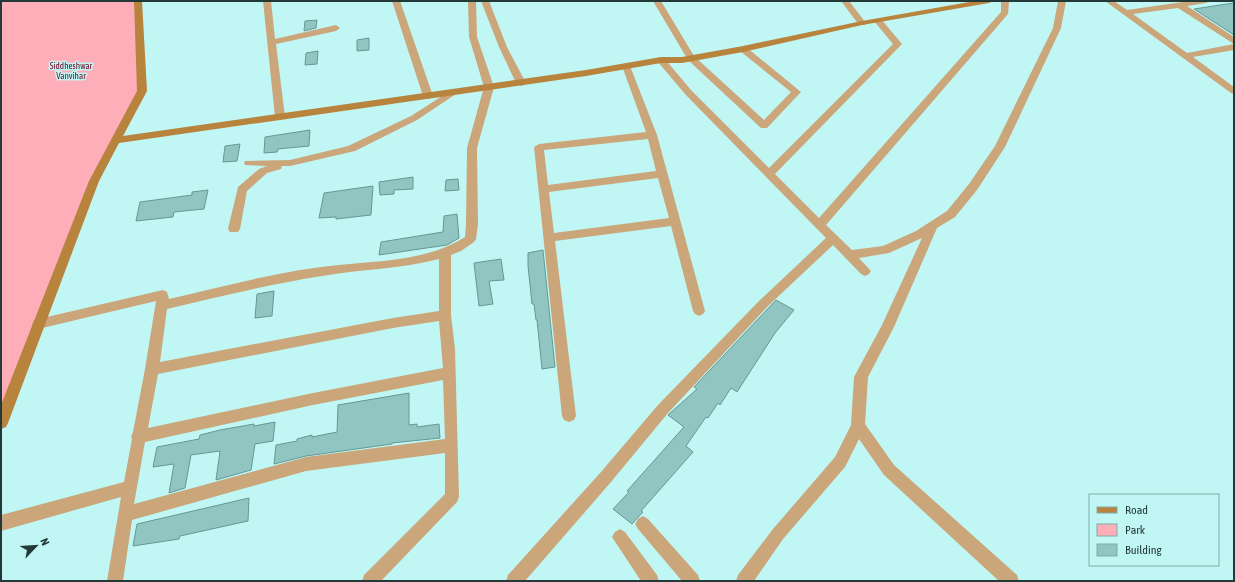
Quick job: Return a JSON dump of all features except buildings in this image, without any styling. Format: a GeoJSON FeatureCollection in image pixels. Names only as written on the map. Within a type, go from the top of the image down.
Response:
{"type":"FeatureCollection","features":[{"type":"Feature","properties":{"kind":"street"},"geometry":{"type":"LineString","coordinates":[[1,423],[94,181],[142,91],[138,1]]}},
{"type":"Feature","properties":{"kind":"street"},"geometry":{"type":"LineString","coordinates":[[267,1],[280,117]]}},
{"type":"Feature","properties":{"kind":"street"},"geometry":{"type":"LineString","coordinates":[[396,1],[428,96]]}},
{"type":"Feature","properties":{"kind":"street"},"geometry":{"type":"LineString","coordinates":[[162,305],[254,284],[335,269],[398,263],[445,254],[462,246],[470,239],[472,224],[472,148],[489,87],[473,37],[472,1]]}},
{"type":"Feature","properties":{"kind":"street"},"geometry":{"type":"LineString","coordinates":[[485,1],[503,47],[521,83]]}},
{"type":"Feature","properties":{"kind":"street"},"geometry":{"type":"LineString","coordinates":[[657,1],[691,58],[764,126],[796,92],[743,49]]}},
{"type":"Feature","properties":{"kind":"street"},"geometry":{"type":"LineString","coordinates":[[845,1],[862,24]]}},
{"type":"Feature","properties":{"kind":"street"},"geometry":{"type":"LineString","coordinates":[[116,140],[521,83],[661,60],[691,58],[743,49],[862,24],[989,1]]}},
{"type":"Feature","properties":{"kind":"street"},"geometry":{"type":"LineString","coordinates":[[820,224],[1005,12],[1005,1]]}},
{"type":"Feature","properties":{"kind":"street"},"geometry":{"type":"LineString","coordinates":[[850,255],[885,250],[920,234],[951,214],[973,187],[1000,147],[1057,28],[1062,1]]}},
{"type":"Feature","properties":{"kind":"street"},"geometry":{"type":"LineString","coordinates":[[1109,1],[1234,91]]}},
{"type":"Feature","properties":{"kind":"street"},"geometry":{"type":"LineString","coordinates":[[1126,13],[1206,1]]}},
{"type":"Feature","properties":{"kind":"street"},"geometry":{"type":"LineString","coordinates":[[1179,5],[1234,42]]}},
{"type":"Feature","properties":{"kind":"street"},"geometry":{"type":"LineString","coordinates":[[770,173],[898,44],[878,21]]}},
{"type":"Feature","properties":{"kind":"street"},"geometry":{"type":"LineString","coordinates":[[272,42],[336,28]]}},
{"type":"Feature","properties":{"kind":"street"},"geometry":{"type":"LineString","coordinates":[[1219,32],[1234,30]]}},
{"type":"Feature","properties":{"kind":"street"},"geometry":{"type":"LineString","coordinates":[[1186,56],[1234,47]]}},
{"type":"Feature","properties":{"kind":"street"},"geometry":{"type":"LineString","coordinates":[[661,60],[688,92],[770,173],[865,271]]}},
{"type":"Feature","properties":{"kind":"street"},"geometry":{"type":"LineString","coordinates":[[626,66],[652,135],[699,311]]}},
{"type":"Feature","properties":{"kind":"street"},"geometry":{"type":"LineString","coordinates":[[234,229],[242,190],[263,171],[290,163],[351,149],[414,118],[453,92]]}},
{"type":"Feature","properties":{"kind":"street"},"geometry":{"type":"LineString","coordinates":[[569,416],[539,147],[652,135]]}},
{"type":"Feature","properties":{"kind":"street"},"geometry":{"type":"LineString","coordinates":[[249,163],[290,163]]}},
{"type":"Feature","properties":{"kind":"street"},"geometry":{"type":"LineString","coordinates":[[544,188],[662,174]]}},
{"type":"Feature","properties":{"kind":"street"},"geometry":{"type":"LineString","coordinates":[[549,238],[675,221]]}},
{"type":"Feature","properties":{"kind":"street"},"geometry":{"type":"LineString","coordinates":[[744,581],[778,534],[840,462],[858,426],[861,377],[888,327],[932,227]]}},
{"type":"Feature","properties":{"kind":"street"},"geometry":{"type":"LineString","coordinates":[[514,581],[606,477],[663,409],[763,304],[833,238]]}},
{"type":"Feature","properties":{"kind":"street"},"geometry":{"type":"LineString","coordinates":[[370,581],[452,497],[452,445],[449,374],[450,349],[445,315],[445,254]]}},
{"type":"Feature","properties":{"kind":"street"},"geometry":{"type":"LineString","coordinates":[[38,324],[163,296],[152,369],[138,437],[115,581]]}},
{"type":"Feature","properties":{"kind":"street"},"geometry":{"type":"LineString","coordinates":[[152,369],[393,323],[445,315]]}},
{"type":"Feature","properties":{"kind":"street"},"geometry":{"type":"LineString","coordinates":[[138,437],[313,399],[449,374]]}},
{"type":"Feature","properties":{"kind":"street"},"geometry":{"type":"LineString","coordinates":[[858,426],[889,470],[1011,581]]}},
{"type":"Feature","properties":{"kind":"street"},"geometry":{"type":"LineString","coordinates":[[125,514],[306,464],[452,445]]}},
{"type":"Feature","properties":{"kind":"street"},"geometry":{"type":"LineString","coordinates":[[1,523],[131,487]]}},
{"type":"Feature","properties":{"kind":"street"},"geometry":{"type":"LineString","coordinates":[[643,524],[692,581]]}},
{"type":"Feature","properties":{"kind":"street"},"geometry":{"type":"LineString","coordinates":[[620,537],[651,581]]}},
{"type":"Feature","properties":{"kind":"green space","name":"Siddheshwar Vanvihar"},"geometry":{"type":"Polygon","coordinates":[[[1,1],[138,1],[142,91],[116,140],[13,390],[1,426],[1,1]]]}}]}
